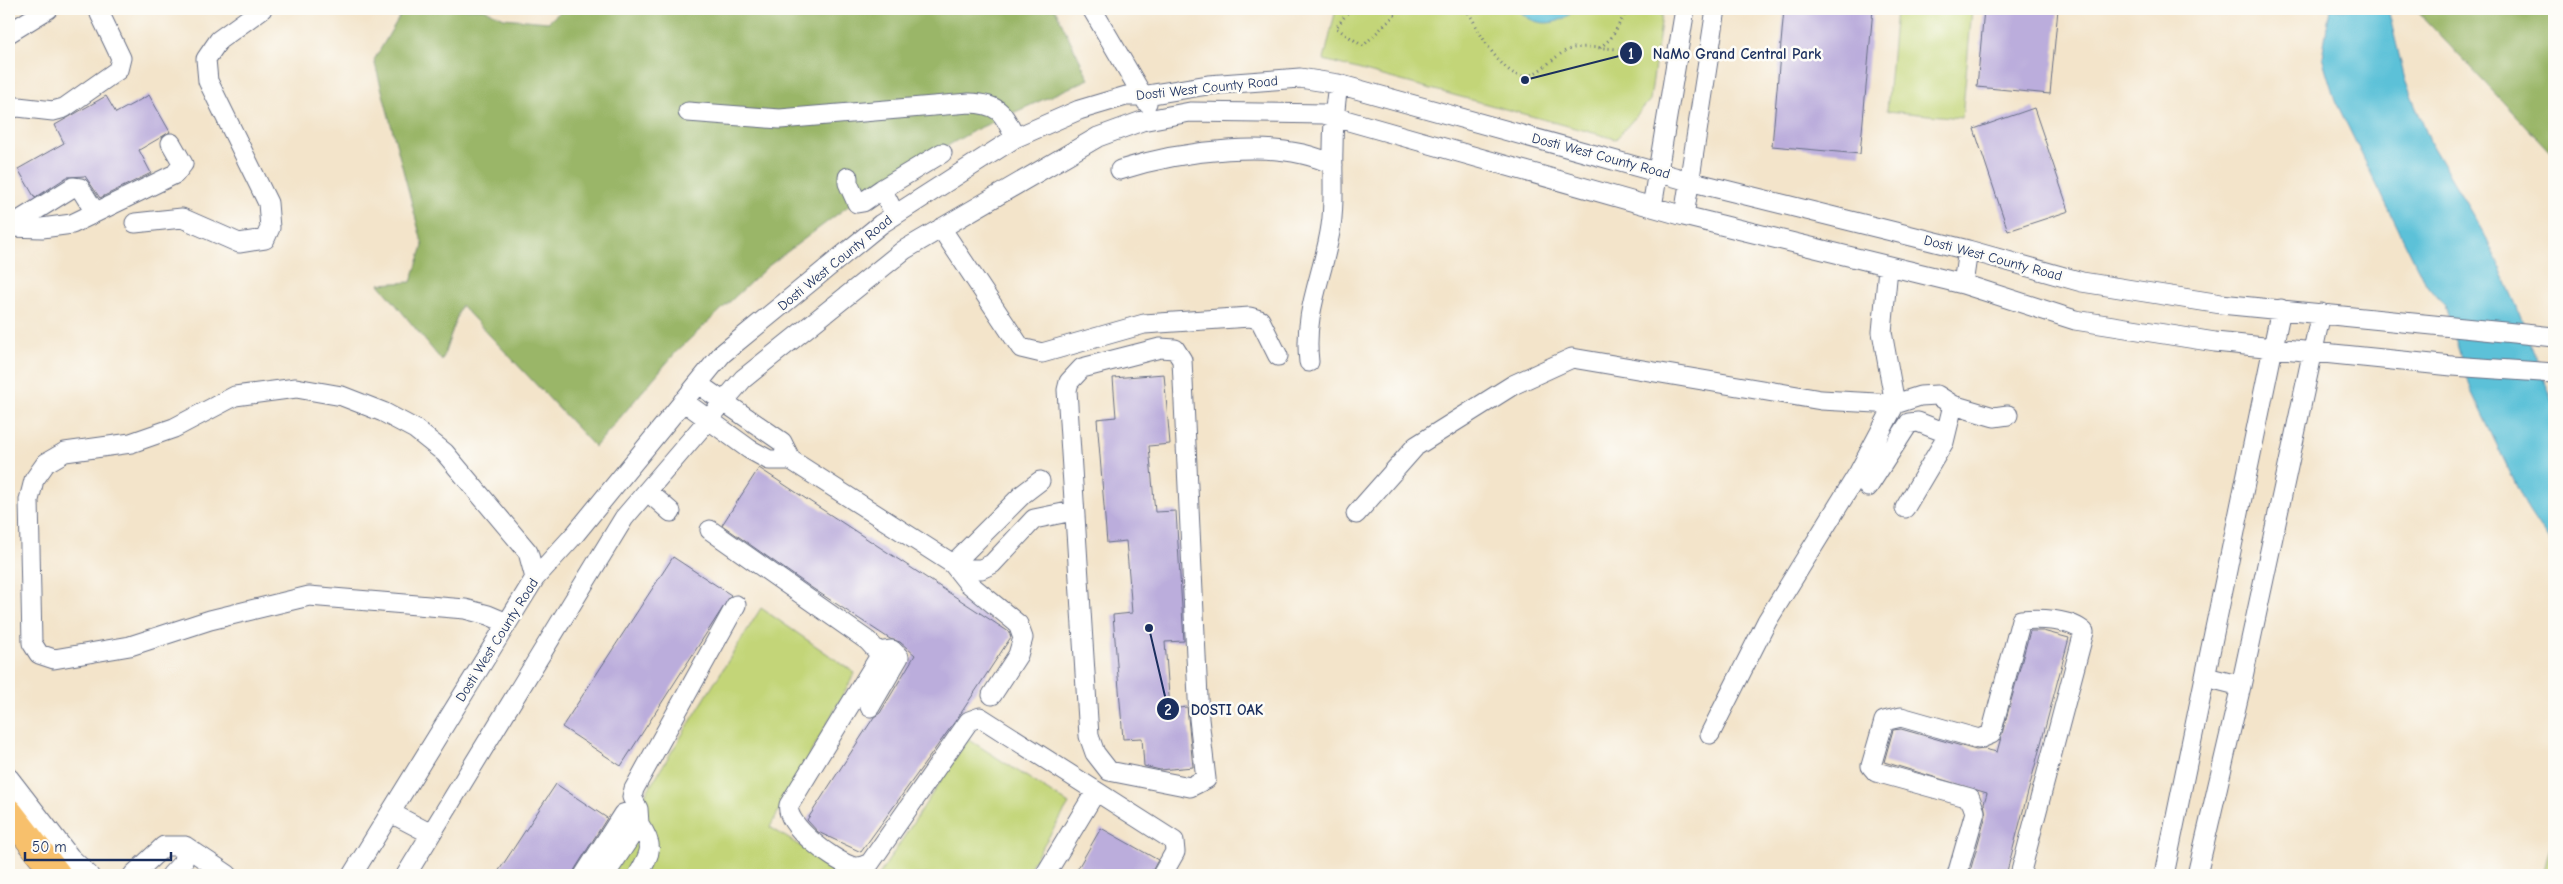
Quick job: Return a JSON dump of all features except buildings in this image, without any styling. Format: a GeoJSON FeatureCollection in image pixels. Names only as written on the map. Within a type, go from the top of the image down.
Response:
{"type":"FeatureCollection","features":[{"type":"Feature","properties":{"kind":"highway"},"geometry":{"type":"LineString","coordinates":[[9,813],[57,875]]}},
{"type":"Feature","properties":{"kind":"street"},"geometry":{"type":"LineString","coordinates":[[9,33],[48,9]]}},
{"type":"Feature","properties":{"kind":"street"},"geometry":{"type":"LineString","coordinates":[[9,108],[18,107],[53,111],[64,108],[118,70],[121,58],[100,14],[100,9]]}},
{"type":"Feature","properties":{"kind":"street"},"geometry":{"type":"LineString","coordinates":[[135,223],[182,218],[239,243],[265,239],[270,228],[268,203],[208,81],[206,59],[219,40],[262,9]]}},
{"type":"Feature","properties":{"kind":"street"},"geometry":{"type":"LineString","coordinates":[[1092,9],[1141,96],[1159,118]]}},
{"type":"Feature","properties":{"kind":"street"},"geometry":{"type":"LineString","coordinates":[[1652,207],[1685,9]]}},
{"type":"Feature","properties":{"kind":"street"},"geometry":{"type":"LineString","coordinates":[[1684,216],[1716,9]]}},
{"type":"Feature","properties":{"kind":"street","name":"Dosti West County Road"},"geometry":{"type":"LineString","coordinates":[[352,875],[535,578],[576,533],[722,354],[895,215],[1015,138],[1079,110],[1126,96],[1141,96],[1208,85],[1300,78],[1338,84],[1657,172],[1968,250],[2082,282],[2221,304],[2547,337]]}},
{"type":"Feature","properties":{"kind":"street"},"geometry":{"type":"LineString","coordinates":[[1309,362],[1306,337],[1311,304],[1331,226],[1334,116],[1338,84]]}},
{"type":"Feature","properties":{"kind":"street"},"geometry":{"type":"LineString","coordinates":[[688,112],[780,119],[969,103],[988,104],[1005,116],[1015,138]]}},
{"type":"Feature","properties":{"kind":"street","name":"Dosti West County Road"},"geometry":{"type":"LineString","coordinates":[[406,875],[624,518],[743,379],[904,250],[1098,137],[1159,118],[1190,112],[1324,114],[1684,216],[1888,268],[1963,284],[2075,320],[2215,342],[2452,366],[2551,373]]}},
{"type":"Feature","properties":{"kind":"street"},"geometry":{"type":"LineString","coordinates":[[9,227],[42,228],[72,224],[175,174],[183,164],[172,143]]}},
{"type":"Feature","properties":{"kind":"street"},"geometry":{"type":"LineString","coordinates":[[1120,170],[1180,154],[1265,148],[1320,158],[1333,165]]}},
{"type":"Feature","properties":{"kind":"street"},"geometry":{"type":"LineString","coordinates":[[848,177],[848,183],[857,203],[942,153]]}},
{"type":"Feature","properties":{"kind":"street"},"geometry":{"type":"LineString","coordinates":[[9,227],[73,187],[80,188],[95,212]]}},
{"type":"Feature","properties":{"kind":"street"},"geometry":{"type":"LineString","coordinates":[[882,190],[895,215]]}},
{"type":"Feature","properties":{"kind":"street"},"geometry":{"type":"LineString","coordinates":[[941,228],[1021,348],[1042,353],[1144,324],[1250,317],[1260,320],[1278,356]]}},
{"type":"Feature","properties":{"kind":"street"},"geometry":{"type":"LineString","coordinates":[[1963,284],[1968,250]]}},
{"type":"Feature","properties":{"kind":"street"},"geometry":{"type":"LineString","coordinates":[[1710,734],[1767,621],[1859,472],[1895,404],[1882,332],[1888,268]]}},
{"type":"Feature","properties":{"kind":"street"},"geometry":{"type":"LineString","coordinates":[[2164,875],[2275,347],[2281,309]]}},
{"type":"Feature","properties":{"kind":"street"},"geometry":{"type":"LineString","coordinates":[[2197,875],[2241,686],[2321,313]]}},
{"type":"Feature","properties":{"kind":"street"},"geometry":{"type":"LineString","coordinates":[[1160,348],[1175,349],[1182,360],[1200,719],[1206,779],[1190,787],[1109,770],[1095,753],[1089,736],[1074,511],[1067,402],[1069,382],[1082,368],[1160,348]]}},
{"type":"Feature","properties":{"kind":"street"},"geometry":{"type":"LineString","coordinates":[[1356,514],[1416,446],[1513,384],[1572,358],[1821,400],[1895,404],[1920,396],[1937,395],[1952,405],[1994,416],[2008,415]]}},
{"type":"Feature","properties":{"kind":"street"},"geometry":{"type":"LineString","coordinates":[[698,384],[782,442],[791,460],[952,564],[966,569],[980,568],[992,564],[1034,519],[1074,511]]}},
{"type":"Feature","properties":{"kind":"street"},"geometry":{"type":"LineString","coordinates":[[507,623],[488,615],[465,609],[309,596],[210,620],[130,646],[54,659],[39,654],[32,644],[28,500],[34,480],[46,463],[65,452],[131,443],[174,428],[235,396],[296,388],[342,396],[384,412],[415,429],[445,453],[528,552],[535,578]]}},
{"type":"Feature","properties":{"kind":"street"},"geometry":{"type":"LineString","coordinates":[[683,401],[749,449],[769,460],[791,460]]}},
{"type":"Feature","properties":{"kind":"street"},"geometry":{"type":"LineString","coordinates":[[1905,508],[1944,442],[1952,405]]}},
{"type":"Feature","properties":{"kind":"street"},"geometry":{"type":"LineString","coordinates":[[1868,487],[1909,423],[1918,422],[1946,433]]}},
{"type":"Feature","properties":{"kind":"street"},"geometry":{"type":"LineString","coordinates":[[952,564],[1023,494],[1040,481]]}},
{"type":"Feature","properties":{"kind":"street"},"geometry":{"type":"LineString","coordinates":[[647,491],[671,512]]}},
{"type":"Feature","properties":{"kind":"street"},"geometry":{"type":"LineString","coordinates":[[710,530],[868,641],[878,652],[878,658],[789,805],[788,810],[791,820],[811,842],[851,866],[863,867],[870,863],[969,720],[980,717],[1174,841],[1175,852],[1162,875]]}},
{"type":"Feature","properties":{"kind":"street"},"geometry":{"type":"LineString","coordinates":[[952,564],[968,582],[1018,624],[1023,638],[1018,655],[992,695]]}},
{"type":"Feature","properties":{"kind":"street"},"geometry":{"type":"LineString","coordinates":[[638,875],[650,854],[649,838],[638,816],[632,797],[634,789],[736,605]]}},
{"type":"Feature","properties":{"kind":"street"},"geometry":{"type":"LineString","coordinates":[[1957,875],[1974,812],[1974,803],[1970,798],[1876,772],[1871,766],[1884,721],[1901,717],[1979,739],[1991,734],[2021,620],[2032,618],[2078,626],[2084,632],[2020,875]]}},
{"type":"Feature","properties":{"kind":"street"},"geometry":{"type":"LineString","coordinates":[[870,707],[899,657],[892,650],[878,652]]}},
{"type":"Feature","properties":{"kind":"street"},"geometry":{"type":"LineString","coordinates":[[2206,677],[2241,686]]}},
{"type":"Feature","properties":{"kind":"street"},"geometry":{"type":"LineString","coordinates":[[9,778],[70,857],[89,875]]}},
{"type":"Feature","properties":{"kind":"street"},"geometry":{"type":"LineString","coordinates":[[1045,875],[1096,791]]}},
{"type":"Feature","properties":{"kind":"street"},"geometry":{"type":"LineString","coordinates":[[391,812],[431,834]]}},
{"type":"Feature","properties":{"kind":"street"},"geometry":{"type":"LineString","coordinates":[[584,875],[623,814],[638,816]]}},
{"type":"Feature","properties":{"kind":"street"},"geometry":{"type":"LineString","coordinates":[[605,875],[638,816]]}},
{"type":"Feature","properties":{"kind":"street"},"geometry":{"type":"LineString","coordinates":[[133,875],[164,846],[186,846],[228,875]]}},
{"type":"Feature","properties":{"kind":"street"},"geometry":{"type":"LineString","coordinates":[[171,875],[183,862],[186,846]]}},
{"type":"Feature","properties":{"kind":"path"},"geometry":{"type":"LineString","coordinates":[[1350,9],[1336,28],[1363,46],[1401,9]]}},
{"type":"Feature","properties":{"kind":"path"},"geometry":{"type":"LineString","coordinates":[[1465,9],[1477,24],[1480,34],[1505,66],[1515,75],[1532,74],[1572,48],[1625,49]]}},
{"type":"Feature","properties":{"kind":"path"},"geometry":{"type":"LineString","coordinates":[[1600,49],[1615,32],[1628,9]]}},
{"type":"Feature","properties":{"kind":"green space"},"geometry":{"type":"Polygon","coordinates":[[[404,9],[484,9],[504,18],[548,22],[564,9],[1055,9],[1089,79],[975,130],[867,192],[767,267],[676,352],[595,447],[461,305],[442,361],[379,284],[411,282],[423,246],[374,60],[404,9]]]}},
{"type":"Feature","properties":{"kind":"green space"},"geometry":{"type":"Polygon","coordinates":[[[1336,9],[1663,9],[1650,100],[1616,139],[1324,60],[1336,9]]]}},
{"type":"Feature","properties":{"kind":"green space"},"geometry":{"type":"Polygon","coordinates":[[[1896,9],[1972,9],[1962,118],[1887,111],[1896,9]]]}},
{"type":"Feature","properties":{"kind":"green space"},"geometry":{"type":"Polygon","coordinates":[[[2415,9],[2554,9],[2554,156],[2415,9]]]}},
{"type":"Feature","properties":{"kind":"green space"},"geometry":{"type":"Polygon","coordinates":[[[761,608],[855,673],[770,827],[846,875],[595,875],[761,608]]]}},
{"type":"Feature","properties":{"kind":"green space"},"geometry":{"type":"Polygon","coordinates":[[[968,739],[1069,804],[1025,875],[879,875],[968,739]]]}},
{"type":"Feature","properties":{"kind":"green space"},"geometry":{"type":"Polygon","coordinates":[[[2554,830],[2554,875],[2543,875],[2554,830]]]}},
{"type":"Feature","properties":{"kind":"water"},"geometry":{"type":"Polygon","coordinates":[[[1518,9],[1575,9],[1562,19],[1546,23],[1531,20],[1518,9]]]}},
{"type":"Feature","properties":{"kind":"water"},"geometry":{"type":"Polygon","coordinates":[[[2330,9],[2388,9],[2405,80],[2432,146],[2487,239],[2517,307],[2554,404],[2554,549],[2528,510],[2472,393],[2445,306],[2424,281],[2335,100],[2322,57],[2330,9]]]}},
{"type":"Feature","properties":{"kind":"place","name":"NaMo Grand Central Park"},"geometry":{"type":"Point","coordinates":[1525,80]}},
{"type":"Feature","properties":{"kind":"place","name":"DOSTI OAK"},"geometry":{"type":"Point","coordinates":[1149,628]}}]}
